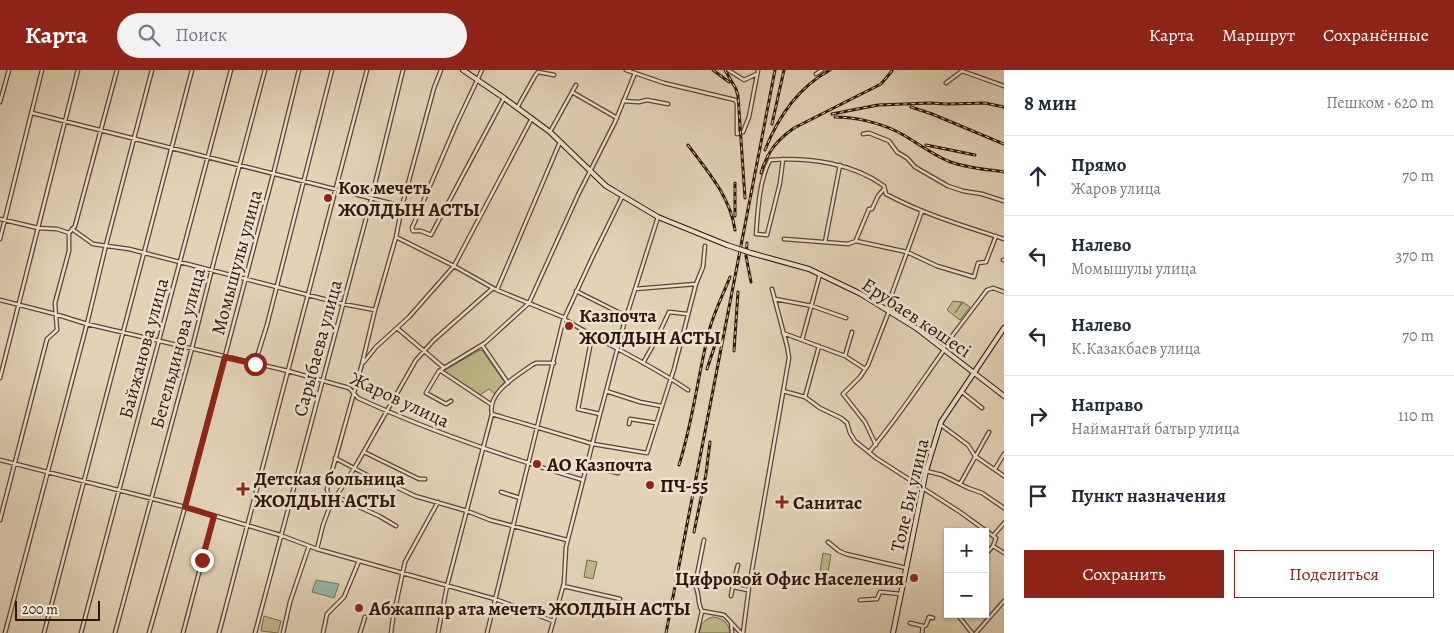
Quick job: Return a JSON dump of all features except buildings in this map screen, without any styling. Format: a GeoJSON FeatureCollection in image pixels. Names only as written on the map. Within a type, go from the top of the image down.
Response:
{"type":"FeatureCollection","features":[{"type":"Feature","properties":{"kind":"main road","name":"Ерубаев көшесі"},"geometry":{"type":"LineString","coordinates":[[463,70],[550,132],[590,172],[622,197],[658,217],[727,245],[808,269],[861,294],[916,328],[1004,396]]}},
{"type":"Feature","properties":{"kind":"main road"},"geometry":{"type":"LineString","coordinates":[[974,372],[1004,328]]}},
{"type":"Feature","properties":{"kind":"main road","name":"Толе Би улица"},"geometry":{"type":"LineString","coordinates":[[893,633],[926,471],[941,425],[974,372]]}},
{"type":"Feature","properties":{"kind":"street"},"geometry":{"type":"LineString","coordinates":[[0,102],[9,70]]}},
{"type":"Feature","properties":{"kind":"street"},"geometry":{"type":"LineString","coordinates":[[0,239],[42,70]]}},
{"type":"Feature","properties":{"kind":"street"},"geometry":{"type":"LineString","coordinates":[[0,378],[78,70]]}},
{"type":"Feature","properties":{"kind":"street"},"geometry":{"type":"LineString","coordinates":[[0,520],[48,339],[57,330],[55,303],[69,250],[69,232],[75,226],[117,70]]}},
{"type":"Feature","properties":{"kind":"street"},"geometry":{"type":"LineString","coordinates":[[5,633],[152,70]]}},
{"type":"Feature","properties":{"kind":"street"},"geometry":{"type":"LineString","coordinates":[[44,633],[192,70]]}},
{"type":"Feature","properties":{"kind":"street","name":"Байжанова улица"},"geometry":{"type":"LineString","coordinates":[[81,633],[231,70]]}},
{"type":"Feature","properties":{"kind":"street","name":"Бегельдинова улица"},"geometry":{"type":"LineString","coordinates":[[115,633],[265,70]]}},
{"type":"Feature","properties":{"kind":"street","name":"Момышулы улица"},"geometry":{"type":"LineString","coordinates":[[149,633],[225,357],[299,70]]}},
{"type":"Feature","properties":{"kind":"street"},"geometry":{"type":"LineString","coordinates":[[255,364],[332,70]]}},
{"type":"Feature","properties":{"kind":"street"},"geometry":{"type":"LineString","coordinates":[[219,633],[367,70]]}},
{"type":"Feature","properties":{"kind":"street","name":"Сарыбаева улица"},"geometry":{"type":"LineString","coordinates":[[255,633],[371,200],[403,70]]}},
{"type":"Feature","properties":{"kind":"street"},"geometry":{"type":"LineString","coordinates":[[330,506],[327,489],[396,237],[402,206],[434,88],[441,70]]}},
{"type":"Feature","properties":{"kind":"street"},"geometry":{"type":"LineString","coordinates":[[482,70],[436,169],[412,228],[413,231],[420,231],[431,235],[504,98]]}},
{"type":"Feature","properties":{"kind":"street"},"geometry":{"type":"LineString","coordinates":[[626,70],[664,83],[735,100],[737,103],[737,134],[742,133],[749,117],[757,72]]}},
{"type":"Feature","properties":{"kind":"street"},"geometry":{"type":"LineString","coordinates":[[728,70],[744,80],[757,72]]}},
{"type":"Feature","properties":{"kind":"street"},"geometry":{"type":"LineString","coordinates":[[816,74],[822,70]]}},
{"type":"Feature","properties":{"kind":"street"},"geometry":{"type":"LineString","coordinates":[[946,82],[962,71],[1004,86]]}},
{"type":"Feature","properties":{"kind":"street"},"geometry":{"type":"LineString","coordinates":[[517,108],[538,72],[554,75]]}},
{"type":"Feature","properties":{"kind":"street"},"geometry":{"type":"LineString","coordinates":[[451,401],[446,404],[426,393],[439,371],[482,345],[529,303],[617,118],[635,73]]}},
{"type":"Feature","properties":{"kind":"street"},"geometry":{"type":"LineString","coordinates":[[550,132],[576,85]]}},
{"type":"Feature","properties":{"kind":"street"},"geometry":{"type":"LineString","coordinates":[[572,92],[617,118]]}},
{"type":"Feature","properties":{"kind":"street"},"geometry":{"type":"LineString","coordinates":[[623,101],[639,102],[647,100],[668,104]]}},
{"type":"Feature","properties":{"kind":"street"},"geometry":{"type":"LineString","coordinates":[[32,113],[172,150],[371,200],[402,206]]}},
{"type":"Feature","properties":{"kind":"street"},"geometry":{"type":"LineString","coordinates":[[362,364],[376,347],[409,318],[454,266],[532,118]]}},
{"type":"Feature","properties":{"kind":"street"},"geometry":{"type":"LineString","coordinates":[[863,134],[869,133],[889,141],[915,167],[948,186],[1004,201]]}},
{"type":"Feature","properties":{"kind":"street"},"geometry":{"type":"LineString","coordinates":[[497,290],[560,142]]}},
{"type":"Feature","properties":{"kind":"street"},"geometry":{"type":"LineString","coordinates":[[783,159],[780,183],[767,235],[756,234],[758,210],[766,167],[770,160],[783,159],[805,160],[849,168],[878,181],[884,186],[886,194],[922,211],[1004,239]]}},
{"type":"Feature","properties":{"kind":"street"},"geometry":{"type":"LineString","coordinates":[[825,242],[840,165]]}},
{"type":"Feature","properties":{"kind":"street"},"geometry":{"type":"LineString","coordinates":[[856,241],[869,209],[872,209],[878,196],[884,189]]}},
{"type":"Feature","properties":{"kind":"street"},"geometry":{"type":"LineString","coordinates":[[487,633],[565,318],[576,291],[622,197]]}},
{"type":"Feature","properties":{"kind":"street"},"geometry":{"type":"LineString","coordinates":[[876,445],[865,422],[843,394],[865,369],[888,310],[922,211]]}},
{"type":"Feature","properties":{"kind":"street"},"geometry":{"type":"LineString","coordinates":[[550,633],[563,586],[567,540],[626,316],[658,217]]}},
{"type":"Feature","properties":{"kind":"street"},"geometry":{"type":"LineString","coordinates":[[0,219],[38,228],[69,232]]}},
{"type":"Feature","properties":{"kind":"street"},"geometry":{"type":"LineString","coordinates":[[72,229],[93,244],[106,245],[343,304],[375,310]]}},
{"type":"Feature","properties":{"kind":"street"},"geometry":{"type":"LineString","coordinates":[[784,239],[848,244],[856,241],[907,252],[937,266],[974,277],[978,263],[986,262],[996,236]]}},
{"type":"Feature","properties":{"kind":"street"},"geometry":{"type":"LineString","coordinates":[[396,237],[497,290],[565,318],[592,336],[671,378],[688,390]]}},
{"type":"Feature","properties":{"kind":"street"},"geometry":{"type":"LineString","coordinates":[[492,414],[593,444],[647,453],[671,378],[696,284],[703,266],[705,246]]}},
{"type":"Feature","properties":{"kind":"street"},"geometry":{"type":"LineString","coordinates":[[802,340],[820,274]]}},
{"type":"Feature","properties":{"kind":"street"},"geometry":{"type":"LineString","coordinates":[[635,289],[696,284]]}},
{"type":"Feature","properties":{"kind":"street"},"geometry":{"type":"LineString","coordinates":[[317,549],[322,525],[335,496],[355,467],[416,360],[423,351],[493,288]]}},
{"type":"Feature","properties":{"kind":"street"},"geometry":{"type":"LineString","coordinates":[[870,452],[901,412],[987,290],[993,288],[1004,292]]}},
{"type":"Feature","properties":{"kind":"street"},"geometry":{"type":"LineString","coordinates":[[742,633],[789,358],[772,289]]}},
{"type":"Feature","properties":{"kind":"street"},"geometry":{"type":"LineString","coordinates":[[576,291],[626,316]]}},
{"type":"Feature","properties":{"kind":"street","name":"Жаров улица"},"geometry":{"type":"LineString","coordinates":[[0,300],[87,324],[288,371],[350,388],[353,394],[439,433],[528,464],[583,480]]}},
{"type":"Feature","properties":{"kind":"street"},"geometry":{"type":"LineString","coordinates":[[775,300],[812,306],[846,318]]}},
{"type":"Feature","properties":{"kind":"street"},"geometry":{"type":"LineString","coordinates":[[643,363],[669,312],[688,314]]}},
{"type":"Feature","properties":{"kind":"street"},"geometry":{"type":"LineString","coordinates":[[397,328],[443,368],[441,371],[492,406]]}},
{"type":"Feature","properties":{"kind":"street"},"geometry":{"type":"LineString","coordinates":[[845,356],[852,332]]}},
{"type":"Feature","properties":{"kind":"street"},"geometry":{"type":"LineString","coordinates":[[784,333],[845,356],[865,369]]}},
{"type":"Feature","properties":{"kind":"street"},"geometry":{"type":"LineString","coordinates":[[592,336],[578,409],[600,414]]}},
{"type":"Feature","properties":{"kind":"street"},"geometry":{"type":"LineString","coordinates":[[482,345],[508,383]]}},
{"type":"Feature","properties":{"kind":"street"},"geometry":{"type":"LineString","coordinates":[[805,397],[819,346]]}},
{"type":"Feature","properties":{"kind":"street"},"geometry":{"type":"LineString","coordinates":[[438,633],[447,586],[492,414],[492,406],[499,391],[536,363],[554,363]]}},
{"type":"Feature","properties":{"kind":"street"},"geometry":{"type":"LineString","coordinates":[[606,391],[640,402],[661,406]]}},
{"type":"Feature","properties":{"kind":"street"},"geometry":{"type":"LineString","coordinates":[[783,391],[805,397],[847,423],[852,437],[886,465],[996,538],[989,550]]}},
{"type":"Feature","properties":{"kind":"street"},"geometry":{"type":"LineString","coordinates":[[961,391],[982,408]]}},
{"type":"Feature","properties":{"kind":"street"},"geometry":{"type":"LineString","coordinates":[[628,424],[630,419],[656,423]]}},
{"type":"Feature","properties":{"kind":"street"},"geometry":{"type":"LineString","coordinates":[[941,425],[968,444],[974,456],[1004,476]]}},
{"type":"Feature","properties":{"kind":"street"},"geometry":{"type":"LineString","coordinates":[[960,484],[989,432]]}},
{"type":"Feature","properties":{"kind":"street"},"geometry":{"type":"LineString","coordinates":[[363,451],[419,479],[426,479]]}},
{"type":"Feature","properties":{"kind":"street"},"geometry":{"type":"LineString","coordinates":[[995,470],[1004,454]]}},
{"type":"Feature","properties":{"kind":"street"},"geometry":{"type":"LineString","coordinates":[[336,458],[380,482],[392,485],[414,496],[467,510],[513,527],[567,540]]}},
{"type":"Feature","properties":{"kind":"street"},"geometry":{"type":"LineString","coordinates":[[0,460],[119,492],[185,507],[280,535],[317,549],[495,599],[553,621]]}},
{"type":"Feature","properties":{"kind":"street"},"geometry":{"type":"LineString","coordinates":[[587,466],[618,473]]}},
{"type":"Feature","properties":{"kind":"street"},"geometry":{"type":"LineString","coordinates":[[926,471],[942,475],[982,493],[1004,508]]}},
{"type":"Feature","properties":{"kind":"street"},"geometry":{"type":"LineString","coordinates":[[501,492],[520,498]]}},
{"type":"Feature","properties":{"kind":"street"},"geometry":{"type":"LineString","coordinates":[[335,496],[396,526]]}},
{"type":"Feature","properties":{"kind":"street"},"geometry":{"type":"LineString","coordinates":[[391,633],[405,562],[438,502]]}},
{"type":"Feature","properties":{"kind":"street"},"geometry":{"type":"LineString","coordinates":[[182,633],[214,516]]}},
{"type":"Feature","properties":{"kind":"street"},"geometry":{"type":"LineString","coordinates":[[993,536],[1004,523]]}},
{"type":"Feature","properties":{"kind":"street"},"geometry":{"type":"LineString","coordinates":[[704,540],[695,585],[699,591],[698,606],[702,611],[724,615],[742,633]]}},
{"type":"Feature","properties":{"kind":"street"},"geometry":{"type":"LineString","coordinates":[[828,542],[846,554],[906,568]]}},
{"type":"Feature","properties":{"kind":"street"},"geometry":{"type":"LineString","coordinates":[[283,633],[290,602],[309,546]]}},
{"type":"Feature","properties":{"kind":"street"},"geometry":{"type":"LineString","coordinates":[[992,546],[1004,553]]}},
{"type":"Feature","properties":{"kind":"street"},"geometry":{"type":"LineString","coordinates":[[323,633],[327,614],[344,597],[359,561]]}},
{"type":"Feature","properties":{"kind":"street"},"geometry":{"type":"LineString","coordinates":[[731,596],[738,566]]}},
{"type":"Feature","properties":{"kind":"street"},"geometry":{"type":"LineString","coordinates":[[725,577],[734,580]]}},
{"type":"Feature","properties":{"kind":"street"},"geometry":{"type":"LineString","coordinates":[[563,586],[620,598]]}},
{"type":"Feature","properties":{"kind":"street"},"geometry":{"type":"LineString","coordinates":[[733,587],[749,590]]}},
{"type":"Feature","properties":{"kind":"street"},"geometry":{"type":"LineString","coordinates":[[860,600],[877,599],[880,592],[901,594]]}},
{"type":"Feature","properties":{"kind":"street"},"geometry":{"type":"LineString","coordinates":[[961,618],[974,633],[1004,601]]}},
{"type":"Feature","properties":{"kind":"street"},"geometry":{"type":"LineString","coordinates":[[698,633],[702,611]]}},
{"type":"Feature","properties":{"kind":"street"},"geometry":{"type":"LineString","coordinates":[[360,633],[364,617]]}},
{"type":"Feature","properties":{"kind":"street"},"geometry":{"type":"LineString","coordinates":[[922,633],[929,617],[933,618]]}},
{"type":"Feature","properties":{"kind":"street"},"geometry":{"type":"LineString","coordinates":[[731,621],[732,633]]}},
{"type":"Feature","properties":{"kind":"street"},"geometry":{"type":"LineString","coordinates":[[910,623],[923,627]]}},
{"type":"Feature","properties":{"kind":"shaded area"},"geometry":{"type":"Polygon","coordinates":[[[953,301],[962,302],[955,313],[963,302],[970,307],[960,320],[947,310],[953,301]]]}},
{"type":"Feature","properties":{"kind":"shaded area"},"geometry":{"type":"Polygon","coordinates":[[[482,350],[505,383],[495,394],[489,389],[480,395],[445,372],[445,370],[482,350]]]}},
{"type":"Feature","properties":{"kind":"shaded area"},"geometry":{"type":"Polygon","coordinates":[[[823,553],[831,555],[828,572],[820,571],[823,553]]]}},
{"type":"Feature","properties":{"kind":"shaded area"},"geometry":{"type":"Polygon","coordinates":[[[587,560],[597,562],[593,579],[584,577],[587,560]]]}},
{"type":"Feature","properties":{"kind":"shaded area"},"geometry":{"type":"Polygon","coordinates":[[[264,616],[281,621],[278,633],[261,631],[264,616]]]}},
{"type":"Feature","properties":{"kind":"shaded area"},"geometry":{"type":"Polygon","coordinates":[[[713,617],[725,622],[730,633],[699,633],[703,622],[713,617]]]}},
{"type":"Feature","properties":{"kind":"water"},"geometry":{"type":"Polygon","coordinates":[[[316,580],[339,584],[334,598],[312,592],[316,580]]]}},
{"type":"Feature","properties":{"kind":"railway"},"geometry":{"type":"LineString","coordinates":[[713,70],[729,82]]}},
{"type":"Feature","properties":{"kind":"railway"},"geometry":{"type":"LineString","coordinates":[[725,70],[738,96],[745,198]]}},
{"type":"Feature","properties":{"kind":"railway"},"geometry":{"type":"LineString","coordinates":[[666,633],[775,70]]}},
{"type":"Feature","properties":{"kind":"railway"},"geometry":{"type":"LineString","coordinates":[[772,124],[784,70]]}},
{"type":"Feature","properties":{"kind":"railway"},"geometry":{"type":"LineString","coordinates":[[765,150],[776,126],[799,94],[830,70]]}},
{"type":"Feature","properties":{"kind":"railway"},"geometry":{"type":"LineString","coordinates":[[761,173],[770,153],[778,142],[794,128],[881,84],[892,71]]}},
{"type":"Feature","properties":{"kind":"railway"},"geometry":{"type":"LineString","coordinates":[[832,114],[878,105],[985,103],[1004,107]]}},
{"type":"Feature","properties":{"kind":"railway"},"geometry":{"type":"LineString","coordinates":[[911,107],[1004,144]]}},
{"type":"Feature","properties":{"kind":"railway"},"geometry":{"type":"LineString","coordinates":[[835,117],[859,119],[884,126],[948,161],[975,168],[1004,172]]}},
{"type":"Feature","properties":{"kind":"railway"},"geometry":{"type":"LineString","coordinates":[[688,145],[723,195],[735,230]]}},
{"type":"Feature","properties":{"kind":"railway"},"geometry":{"type":"LineString","coordinates":[[926,145],[975,155]]}},
{"type":"Feature","properties":{"kind":"railway"},"geometry":{"type":"LineString","coordinates":[[735,183],[735,216]]}},
{"type":"Feature","properties":{"kind":"railway"},"geometry":{"type":"LineString","coordinates":[[747,243],[746,256],[751,282]]}},
{"type":"Feature","properties":{"kind":"railway"},"geometry":{"type":"LineString","coordinates":[[679,465],[688,432],[709,331],[730,277]]}},
{"type":"Feature","properties":{"kind":"railway"},"geometry":{"type":"LineString","coordinates":[[734,351],[738,292]]}},
{"type":"Feature","properties":{"kind":"railway"},"geometry":{"type":"LineString","coordinates":[[707,369],[718,336]]}},
{"type":"Feature","properties":{"kind":"railway"},"geometry":{"type":"LineString","coordinates":[[694,532],[706,474],[710,442]]}},
{"type":"Feature","properties":{"kind":"place","name":"Кок мечеть ЖОЛДЫН АСТЫ"},"geometry":{"type":"Point","coordinates":[328,198]}},
{"type":"Feature","properties":{"kind":"place","name":"Казпочта ЖОЛДЫН АСТЫ"},"geometry":{"type":"Point","coordinates":[569,326]}},
{"type":"Feature","properties":{"kind":"place","name":"АО Казпочта"},"geometry":{"type":"Point","coordinates":[537,464]}},
{"type":"Feature","properties":{"kind":"place","name":"ПЧ-55"},"geometry":{"type":"Point","coordinates":[650,485]}},
{"type":"Feature","properties":{"kind":"place","name":"Детская больница ЖОЛДЫН АСТЫ"},"geometry":{"type":"Point","coordinates":[243,489]}},
{"type":"Feature","properties":{"kind":"place","name":"Санитас"},"geometry":{"type":"Point","coordinates":[782,502]}},
{"type":"Feature","properties":{"kind":"place","name":"Цифровой Офис Населения"},"geometry":{"type":"Point","coordinates":[914,578]}},
{"type":"Feature","properties":{"kind":"place","name":"Абжаппар ата мечеть ЖОЛДЫН АСТЫ"},"geometry":{"type":"Point","coordinates":[359,608]}},
{"type":"Feature","properties":{"kind":"route"},"geometry":{"type":"LineString","coordinates":[[202,560],[214,516],[185,507],[225,357],[255,364]]}}]}
